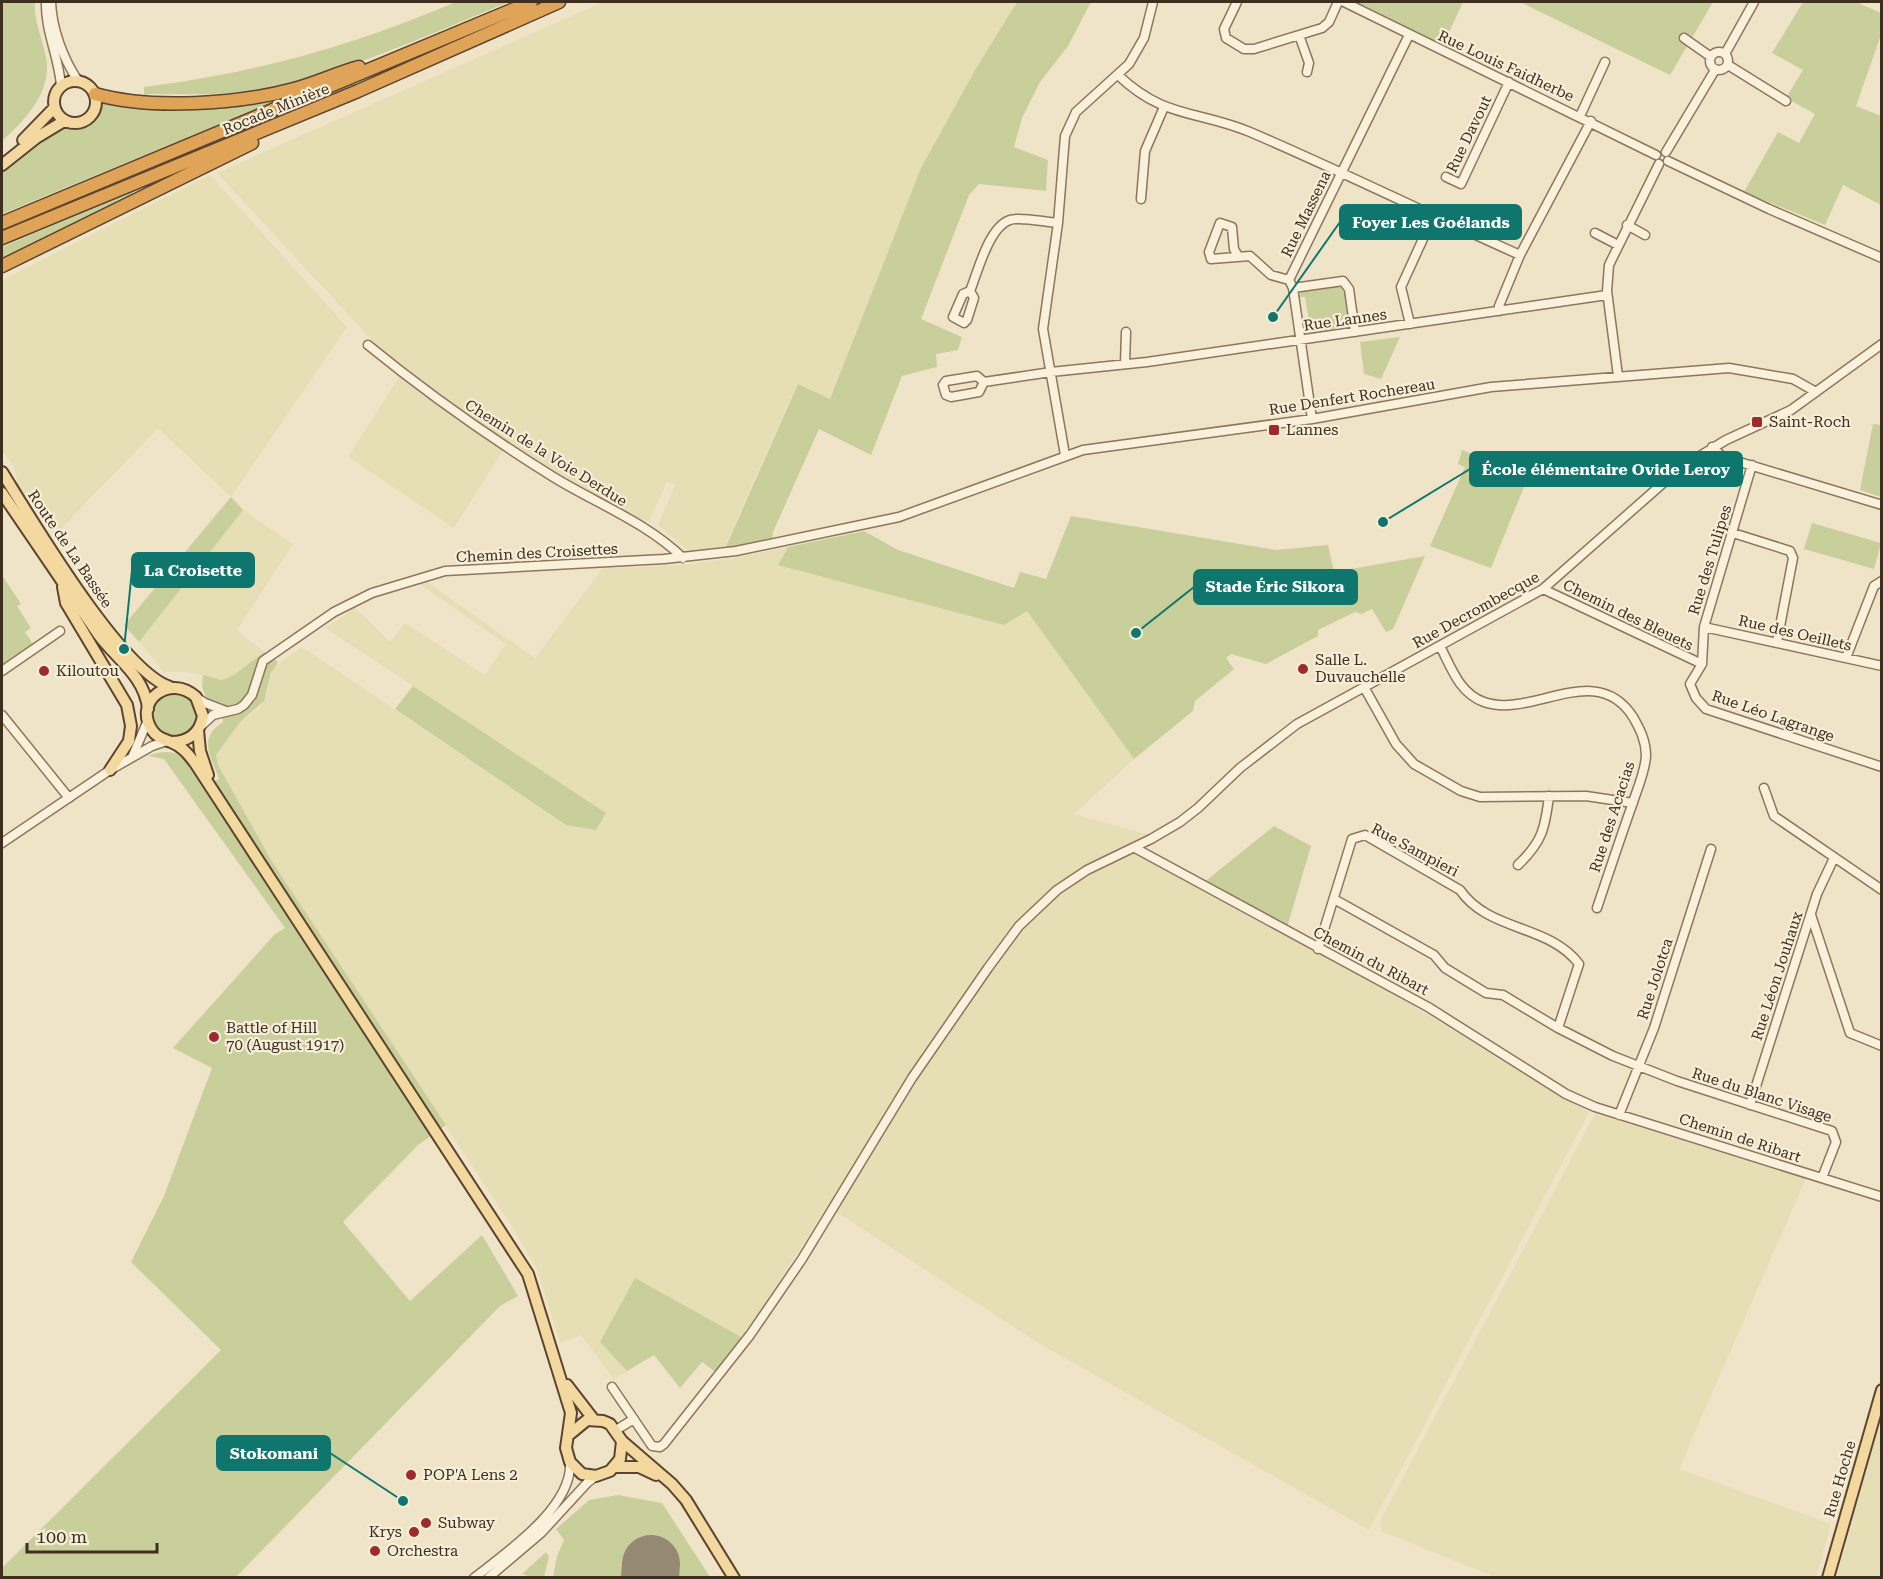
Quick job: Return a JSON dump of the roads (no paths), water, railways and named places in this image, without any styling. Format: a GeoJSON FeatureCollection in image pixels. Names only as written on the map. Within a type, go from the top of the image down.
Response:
{"type":"FeatureCollection","features":[{"type":"Feature","properties":{"kind":"highway","name":"Rocade Minière"},"geometry":{"type":"LineString","coordinates":[[2,223],[531,2]]}},
{"type":"Feature","properties":{"kind":"highway","name":"Rocade Minière"},"geometry":{"type":"LineString","coordinates":[[2,238],[358,91],[559,2]]}},
{"type":"Feature","properties":{"kind":"highway"},"geometry":{"type":"LineString","coordinates":[[95,94],[139,101],[240,99],[295,89],[355,68],[410,54]]}},
{"type":"Feature","properties":{"kind":"highway"},"geometry":{"type":"LineString","coordinates":[[2,266],[358,91]]}},
{"type":"Feature","properties":{"kind":"main road"},"geometry":{"type":"LineString","coordinates":[[78,81],[89,86],[95,94],[96,107],[90,118],[75,124],[64,121],[54,108],[54,96],[61,86],[78,81]]}},
{"type":"Feature","properties":{"kind":"main road"},"geometry":{"type":"LineString","coordinates":[[2,158],[39,126],[54,108]]}},
{"type":"Feature","properties":{"kind":"main road"},"geometry":{"type":"LineString","coordinates":[[2,165],[36,138],[64,121]]}},
{"type":"Feature","properties":{"kind":"main road","name":"Route de La Bassée"},"geometry":{"type":"LineString","coordinates":[[2,472],[107,631],[147,676],[170,687]]}},
{"type":"Feature","properties":{"kind":"main road","name":"Route de La Bassée"},"geometry":{"type":"LineString","coordinates":[[2,493],[99,636],[125,663],[141,685],[147,698],[148,715]]}},
{"type":"Feature","properties":{"kind":"main road"},"geometry":{"type":"LineString","coordinates":[[62,581],[66,603],[127,705],[131,726],[129,741],[110,770]]}},
{"type":"Feature","properties":{"kind":"main road"},"geometry":{"type":"LineString","coordinates":[[213,790],[200,751],[199,728],[202,711],[196,697],[184,688],[170,687],[155,695],[148,715],[154,733],[186,752],[213,790],[514,1251],[532,1285],[571,1413],[570,1434],[566,1448],[570,1462],[582,1474],[596,1476],[616,1467],[639,1467],[672,1484]]}},
{"type":"Feature","properties":{"kind":"main road"},"geometry":{"type":"LineString","coordinates":[[169,741],[184,741],[199,728]]}},
{"type":"Feature","properties":{"kind":"main road"},"geometry":{"type":"LineString","coordinates":[[561,1375],[571,1392],[594,1420]]}},
{"type":"Feature","properties":{"kind":"main road","name":"Rue Hoche"},"geometry":{"type":"LineString","coordinates":[[1828,1577],[1881,1390]]}},
{"type":"Feature","properties":{"kind":"main road"},"geometry":{"type":"LineString","coordinates":[[570,1434],[580,1423],[594,1420],[603,1421],[616,1430],[622,1441],[672,1484],[686,1500],[734,1578]]}},
{"type":"Feature","properties":{"kind":"main road"},"geometry":{"type":"LineString","coordinates":[[616,1467],[623,1450],[622,1441]]}},
{"type":"Feature","properties":{"kind":"street"},"geometry":{"type":"LineString","coordinates":[[46,2],[45,15],[58,62],[61,86]]}},
{"type":"Feature","properties":{"kind":"street"},"geometry":{"type":"LineString","coordinates":[[51,2],[56,33],[78,81]]}},
{"type":"Feature","properties":{"kind":"street"},"geometry":{"type":"LineString","coordinates":[[1065,455],[1042,329],[1058,223],[1065,136],[1076,112],[1129,64],[1144,38],[1153,2]]}},
{"type":"Feature","properties":{"kind":"street"},"geometry":{"type":"LineString","coordinates":[[1237,2],[1224,29],[1226,38],[1244,49],[1254,49],[1322,28],[1329,22],[1338,2]]}},
{"type":"Feature","properties":{"kind":"street","name":"Rue Louis Faidherbe"},"geometry":{"type":"LineString","coordinates":[[1344,2],[1591,121],[1662,158],[1769,209],[1881,258]]}},
{"type":"Feature","properties":{"kind":"street"},"geometry":{"type":"LineString","coordinates":[[1725,54],[1754,2]]}},
{"type":"Feature","properties":{"kind":"street"},"geometry":{"type":"LineString","coordinates":[[1299,35],[1308,63],[1307,72]]}},
{"type":"Feature","properties":{"kind":"street","name":"Rue Massena"},"geometry":{"type":"LineString","coordinates":[[1291,284],[1342,172],[1409,35]]}},
{"type":"Feature","properties":{"kind":"street"},"geometry":{"type":"LineString","coordinates":[[1684,38],[1711,57]]}},
{"type":"Feature","properties":{"kind":"street"},"geometry":{"type":"LineString","coordinates":[[1717,52],[1725,54],[1729,59],[1728,65],[1724,69],[1716,70],[1710,63],[1711,57],[1717,52]]}},
{"type":"Feature","properties":{"kind":"street"},"geometry":{"type":"LineString","coordinates":[[1580,116],[1605,62]]}},
{"type":"Feature","properties":{"kind":"street"},"geometry":{"type":"LineString","coordinates":[[1728,65],[1786,101]]}},
{"type":"Feature","properties":{"kind":"street"},"geometry":{"type":"LineString","coordinates":[[1618,376],[1607,295],[1609,265],[1662,158],[1716,70]]}},
{"type":"Feature","properties":{"kind":"street"},"geometry":{"type":"LineString","coordinates":[[1118,75],[1144,96],[1164,107],[1230,125],[1342,172],[1520,255]]}},
{"type":"Feature","properties":{"kind":"street","name":"Rue Davout"},"geometry":{"type":"LineString","coordinates":[[1446,177],[1461,184],[1509,82]]}},
{"type":"Feature","properties":{"kind":"street"},"geometry":{"type":"LineString","coordinates":[[1142,199],[1145,151],[1164,107]]}},
{"type":"Feature","properties":{"kind":"street"},"geometry":{"type":"LineString","coordinates":[[1499,312],[1499,306],[1520,255],[1591,121]]}},
{"type":"Feature","properties":{"kind":"street"},"geometry":{"type":"LineString","coordinates":[[1410,324],[1401,287],[1434,216]]}},
{"type":"Feature","properties":{"kind":"street"},"geometry":{"type":"LineString","coordinates":[[970,291],[993,234],[1002,223],[1014,219],[1058,223]]}},
{"type":"Feature","properties":{"kind":"street"},"geometry":{"type":"LineString","coordinates":[[1238,256],[1234,249],[1233,227],[1220,223],[1209,252],[1210,259],[1250,256],[1271,275],[1291,284],[1343,281],[1349,288],[1355,332]]}},
{"type":"Feature","properties":{"kind":"street"},"geometry":{"type":"LineString","coordinates":[[1627,225],[1645,235]]}},
{"type":"Feature","properties":{"kind":"street"},"geometry":{"type":"LineString","coordinates":[[1595,232],[1618,245]]}},
{"type":"Feature","properties":{"kind":"street"},"geometry":{"type":"LineString","coordinates":[[1291,284],[1312,418]]}},
{"type":"Feature","properties":{"kind":"street","name":"Rue Lannes"},"geometry":{"type":"LineString","coordinates":[[984,382],[1300,340],[1607,295]]}},
{"type":"Feature","properties":{"kind":"street"},"geometry":{"type":"LineString","coordinates":[[1125,364],[1126,332]]}},
{"type":"Feature","properties":{"kind":"street","name":"Rue Decrombecque"},"geometry":{"type":"LineString","coordinates":[[634,1419],[652,1446],[660,1447],[718,1378],[802,1259],[912,1078],[1019,926],[1057,890],[1087,870],[1135,848],[1198,808],[1240,768],[1275,740],[1364,687],[1543,589],[1670,477],[1712,447],[1776,418],[1881,344]]}},
{"type":"Feature","properties":{"kind":"street","name":"Chemin de la Voie Derdue"},"geometry":{"type":"LineString","coordinates":[[368,345],[486,435],[597,502],[650,530],[683,558]]}},
{"type":"Feature","properties":{"kind":"street","name":"Rue Denfert Rochereau"},"geometry":{"type":"LineString","coordinates":[[899,517],[1065,455],[1106,446],[1312,418],[1491,387],[1729,368],[1793,379],[1816,392]]}},
{"type":"Feature","properties":{"kind":"street"},"geometry":{"type":"LineString","coordinates":[[1712,447],[1724,457],[1881,505]]}},
{"type":"Feature","properties":{"kind":"street","name":"Rue des Tulipes"},"geometry":{"type":"LineString","coordinates":[[1702,664],[1704,627],[1752,465]]}},
{"type":"Feature","properties":{"kind":"street","name":"Chemin des Croisettes"},"geometry":{"type":"LineString","coordinates":[[199,728],[213,715],[238,710],[248,700],[260,666],[273,653],[334,612],[372,593],[413,579],[445,571],[683,558],[775,544],[899,517]]}},
{"type":"Feature","properties":{"kind":"street"},"geometry":{"type":"LineString","coordinates":[[1733,533],[1790,551],[1793,558],[1777,642]]}},
{"type":"Feature","properties":{"kind":"street"},"geometry":{"type":"LineString","coordinates":[[1846,658],[1874,586],[1881,581]]}},
{"type":"Feature","properties":{"kind":"street","name":"Chemin des Bleuets"},"geometry":{"type":"LineString","coordinates":[[1543,589],[1702,664]]}},
{"type":"Feature","properties":{"kind":"street","name":"Rue des Oeillets"},"geometry":{"type":"LineString","coordinates":[[1704,627],[1881,666]]}},
{"type":"Feature","properties":{"kind":"street"},"geometry":{"type":"LineString","coordinates":[[2,671],[60,631]]}},
{"type":"Feature","properties":{"kind":"street","name":"Rue des Acacias"},"geometry":{"type":"LineString","coordinates":[[1440,646],[1456,679],[1482,701],[1499,705],[1593,691],[1602,692],[1627,708],[1642,732],[1646,756],[1597,908]]}},
{"type":"Feature","properties":{"kind":"street","name":"Rue Léo Lagrange"},"geometry":{"type":"LineString","coordinates":[[1702,664],[1690,684],[1696,698],[1706,709],[1881,767]]}},
{"type":"Feature","properties":{"kind":"street"},"geometry":{"type":"LineString","coordinates":[[1364,687],[1396,744],[1414,764],[1461,791],[1480,797],[1586,796],[1633,802]]}},
{"type":"Feature","properties":{"kind":"street"},"geometry":{"type":"LineString","coordinates":[[196,697],[226,711]]}},
{"type":"Feature","properties":{"kind":"street"},"geometry":{"type":"LineString","coordinates":[[2,715],[69,798]]}},
{"type":"Feature","properties":{"kind":"street"},"geometry":{"type":"LineString","coordinates":[[133,756],[148,715]]}},
{"type":"Feature","properties":{"kind":"street"},"geometry":{"type":"LineString","coordinates":[[2,843],[110,770],[133,756],[169,741]]}},
{"type":"Feature","properties":{"kind":"street"},"geometry":{"type":"LineString","coordinates":[[1764,788],[1774,816],[1881,890]]}},
{"type":"Feature","properties":{"kind":"street"},"geometry":{"type":"LineString","coordinates":[[1518,865],[1538,844],[1547,818],[1549,796]]}},
{"type":"Feature","properties":{"kind":"street","name":"Rue Sampieri"},"geometry":{"type":"LineString","coordinates":[[1318,949],[1352,839],[1365,835],[1460,890],[1468,903],[1504,925],[1526,928],[1571,953],[1579,964],[1558,1028]]}},
{"type":"Feature","properties":{"kind":"street","name":"Chemin du Ribart"},"geometry":{"type":"LineString","coordinates":[[1135,848],[1428,1007],[1566,1094],[1591,1106]]}},
{"type":"Feature","properties":{"kind":"street","name":"Rue Jolotca"},"geometry":{"type":"LineString","coordinates":[[1619,1115],[1637,1065],[1654,1028],[1711,849]]}},
{"type":"Feature","properties":{"kind":"street","name":"Rue Léon Jouhaux"},"geometry":{"type":"LineString","coordinates":[[1750,1105],[1811,914],[1834,858]]}},
{"type":"Feature","properties":{"kind":"street"},"geometry":{"type":"LineString","coordinates":[[1334,899],[1434,955],[1445,968],[1486,993],[1503,995],[1558,1028],[1637,1065]]}},
{"type":"Feature","properties":{"kind":"street"},"geometry":{"type":"LineString","coordinates":[[1811,914],[1850,1033],[1881,1046]]}},
{"type":"Feature","properties":{"kind":"street","name":"Rue du Blanc Visage"},"geometry":{"type":"LineString","coordinates":[[1637,1065],[1832,1131],[1836,1142],[1822,1179]]}},
{"type":"Feature","properties":{"kind":"street","name":"Chemin de Ribart"},"geometry":{"type":"LineString","coordinates":[[1591,1106],[1881,1197]]}},
{"type":"Feature","properties":{"kind":"street"},"geometry":{"type":"LineString","coordinates":[[612,1387],[634,1419],[616,1430]]}},
{"type":"Feature","properties":{"kind":"street"},"geometry":{"type":"LineString","coordinates":[[474,1578],[526,1535],[557,1502],[568,1484],[570,1462]]}},
{"type":"Feature","properties":{"kind":"street"},"geometry":{"type":"LineString","coordinates":[[488,1578],[525,1549],[596,1476]]}},
{"type":"Feature","properties":{"kind":"place","name":"Foyer Les Goélands"},"geometry":{"type":"Point","coordinates":[1273,317]}},
{"type":"Feature","properties":{"kind":"place","name":"Saint-Roch"},"geometry":{"type":"Point","coordinates":[1757,422]}},
{"type":"Feature","properties":{"kind":"place","name":"Lannes"},"geometry":{"type":"Point","coordinates":[1274,430]}},
{"type":"Feature","properties":{"kind":"place","name":"École élémentaire Ovide Leroy"},"geometry":{"type":"Point","coordinates":[1383,522]}},
{"type":"Feature","properties":{"kind":"place","name":"Stade Éric Sikora"},"geometry":{"type":"Point","coordinates":[1136,633]}},
{"type":"Feature","properties":{"kind":"place","name":"La Croisette"},"geometry":{"type":"Point","coordinates":[124,649]}},
{"type":"Feature","properties":{"kind":"place","name":"Salle L. Duvauchelle"},"geometry":{"type":"Point","coordinates":[1303,669]}},
{"type":"Feature","properties":{"kind":"place","name":"Kiloutou"},"geometry":{"type":"Point","coordinates":[44,671]}},
{"type":"Feature","properties":{"kind":"place","name":"Battle of Hill 70 (August 1917)"},"geometry":{"type":"Point","coordinates":[214,1037]}},
{"type":"Feature","properties":{"kind":"place","name":"POP'A Lens 2"},"geometry":{"type":"Point","coordinates":[411,1475]}},
{"type":"Feature","properties":{"kind":"place","name":"Stokomani"},"geometry":{"type":"Point","coordinates":[403,1501]}},
{"type":"Feature","properties":{"kind":"place","name":"Subway"},"geometry":{"type":"Point","coordinates":[426,1523]}},
{"type":"Feature","properties":{"kind":"place","name":"Krys"},"geometry":{"type":"Point","coordinates":[414,1532]}},
{"type":"Feature","properties":{"kind":"place","name":"Orchestra"},"geometry":{"type":"Point","coordinates":[375,1551]}}]}
